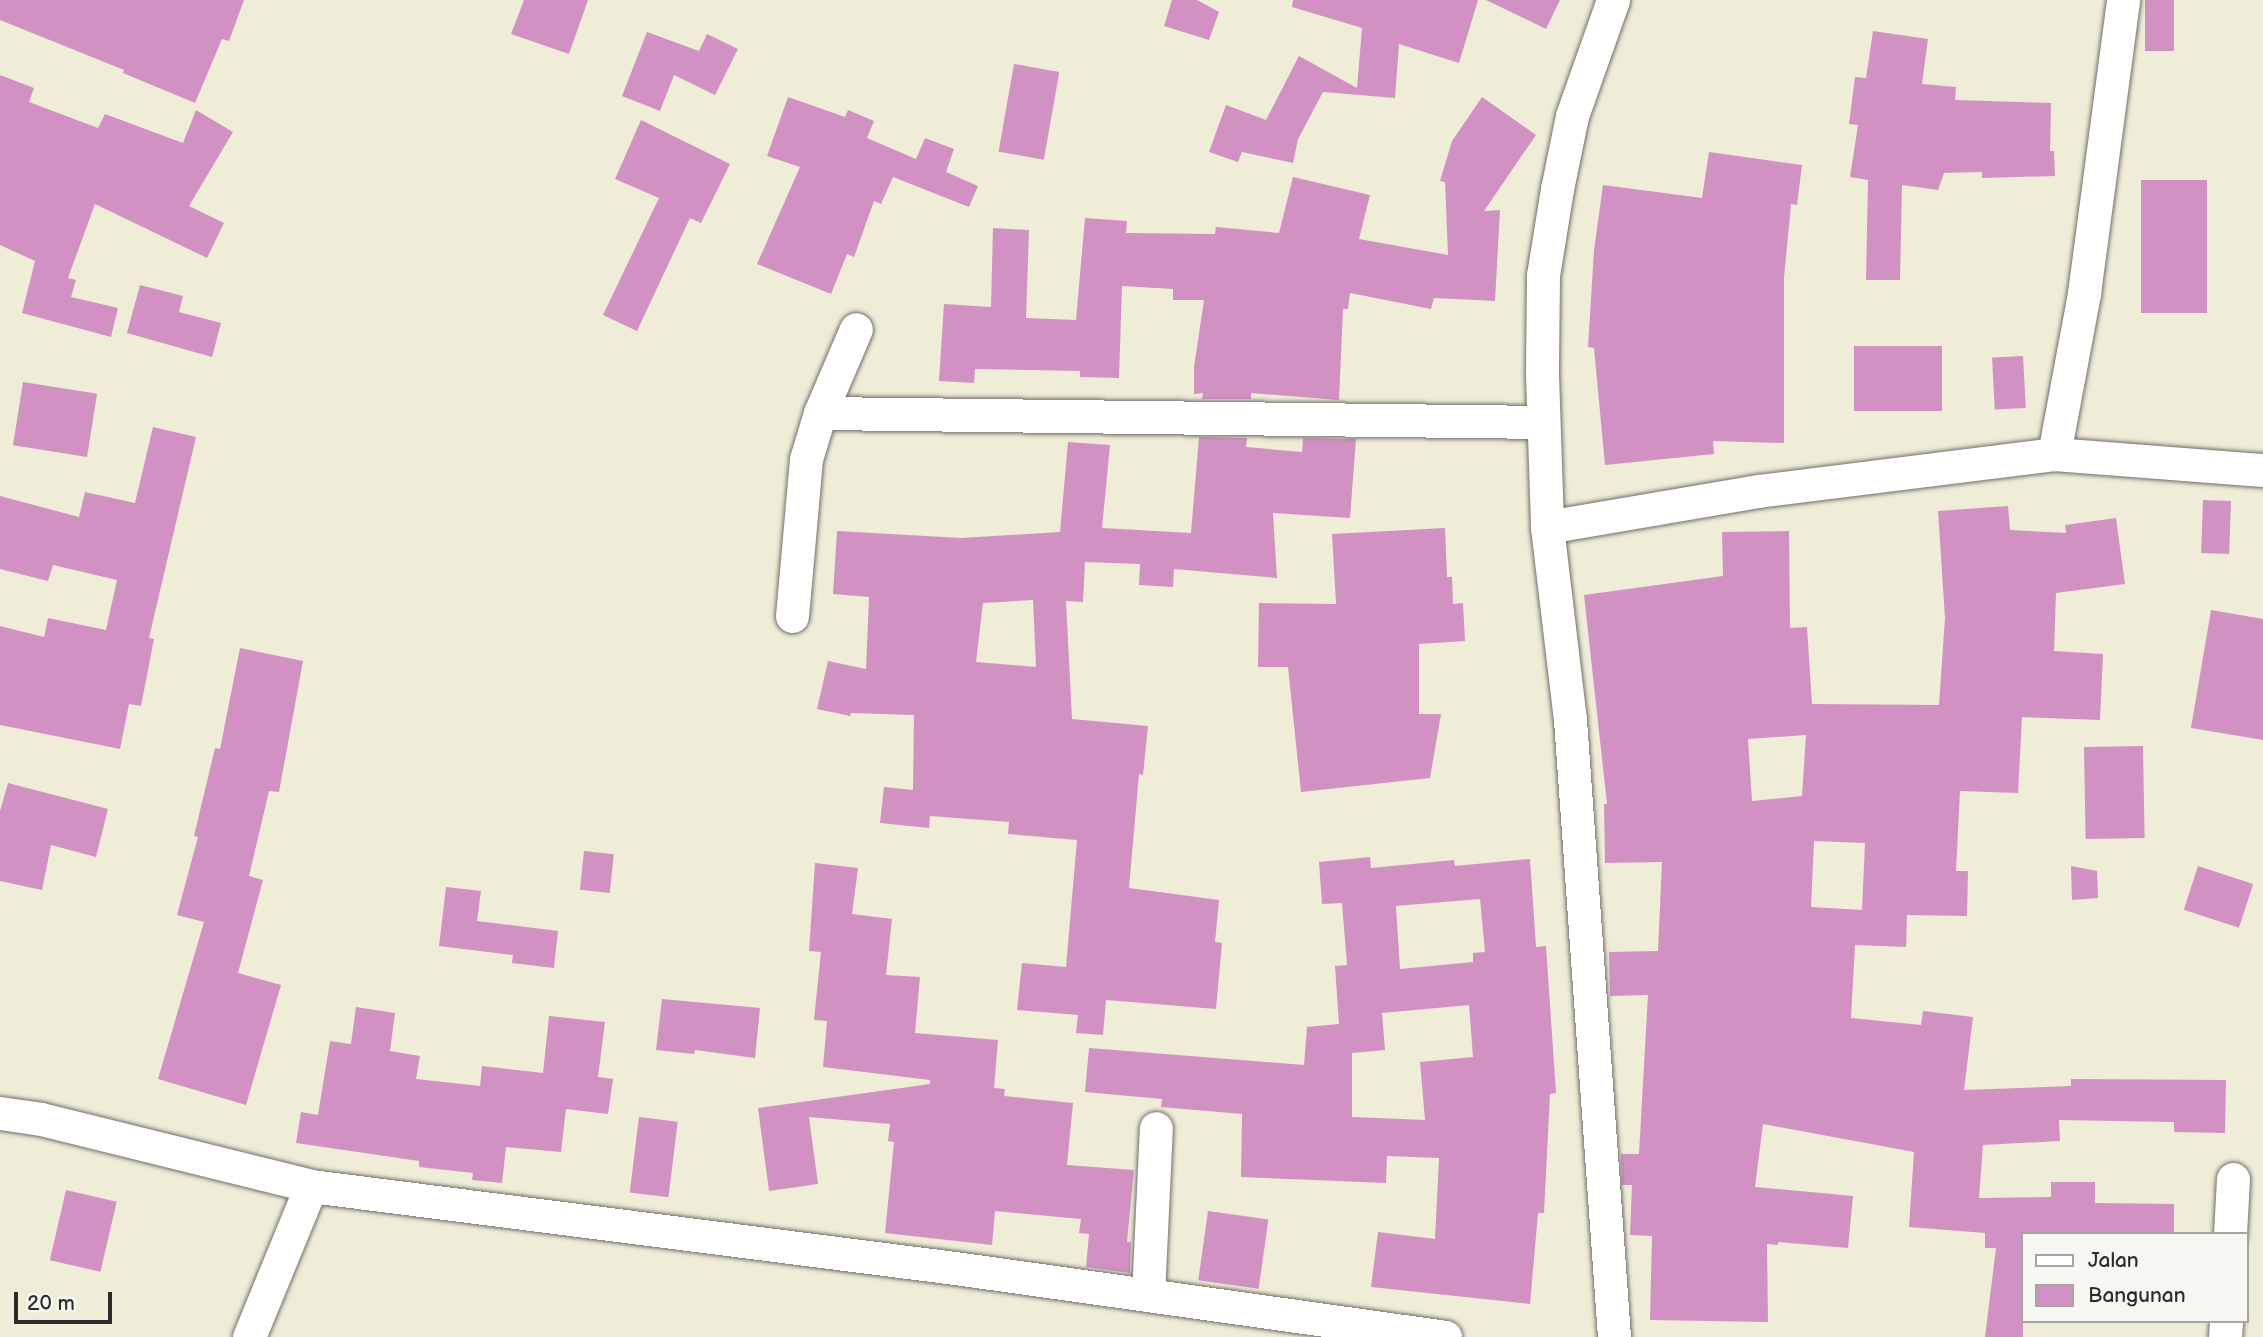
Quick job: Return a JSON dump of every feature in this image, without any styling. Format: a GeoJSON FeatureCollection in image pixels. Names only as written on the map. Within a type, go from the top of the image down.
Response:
{"type":"FeatureCollection","features":[{"type":"Feature","properties":{"kind":"street"},"geometry":{"type":"LineString","coordinates":[[1614,0],[1572,116],[1557,189],[1544,275],[1543,422],[1547,527],[1570,720],[1614,1337]]}},
{"type":"Feature","properties":{"kind":"street"},"geometry":{"type":"LineString","coordinates":[[2054,454],[2084,293],[2123,0]]}},
{"type":"Feature","properties":{"kind":"street"},"geometry":{"type":"LineString","coordinates":[[792,616],[806,459],[820,413],[856,329]]}},
{"type":"Feature","properties":{"kind":"street"},"geometry":{"type":"LineString","coordinates":[[820,413],[1543,422]]}},
{"type":"Feature","properties":{"kind":"street"},"geometry":{"type":"LineString","coordinates":[[1547,527],[1758,491],[2054,454],[2263,470]]}},
{"type":"Feature","properties":{"kind":"street"},"geometry":{"type":"LineString","coordinates":[[0,1113],[41,1119],[312,1186],[1148,1295],[1445,1337]]}},
{"type":"Feature","properties":{"kind":"street"},"geometry":{"type":"LineString","coordinates":[[1148,1295],[1156,1128]]}},
{"type":"Feature","properties":{"kind":"street"},"geometry":{"type":"LineString","coordinates":[[2230,1232],[2233,1179]]}},
{"type":"Feature","properties":{"kind":"street"},"geometry":{"type":"LineString","coordinates":[[249,1337],[312,1186]]}},
{"type":"Feature","properties":{"kind":"building"},"geometry":{"type":"Polygon","coordinates":[[[0,0],[244,0],[229,41],[222,39],[195,103],[123,73],[124,70],[0,20],[0,0]]]}},
{"type":"Feature","properties":{"kind":"building"},"geometry":{"type":"Polygon","coordinates":[[[524,0],[588,0],[569,54],[511,34],[524,0]]]}},
{"type":"Feature","properties":{"kind":"building"},"geometry":{"type":"Polygon","coordinates":[[[1172,0],[1197,0],[1219,12],[1209,40],[1164,26],[1172,0]]]}},
{"type":"Feature","properties":{"kind":"building"},"geometry":{"type":"Polygon","coordinates":[[[1293,0],[1478,0],[1459,63],[1399,44],[1395,98],[1323,92],[1298,139],[1293,163],[1242,152],[1238,162],[1209,152],[1226,105],[1266,120],[1299,56],[1357,88],[1362,28],[1292,7],[1293,0]]]}},
{"type":"Feature","properties":{"kind":"building"},"geometry":{"type":"Polygon","coordinates":[[[1486,0],[1560,0],[1546,29],[1486,0]]]}},
{"type":"Feature","properties":{"kind":"building"},"geometry":{"type":"Polygon","coordinates":[[[2145,0],[2174,0],[2174,51],[2145,51],[2145,0]]]}},
{"type":"Feature","properties":{"kind":"building"},"geometry":{"type":"Polygon","coordinates":[[[1873,31],[1928,39],[1922,84],[1956,87],[1955,100],[2051,103],[2050,151],[2054,151],[2055,176],[1982,178],[1982,172],[1944,173],[1938,190],[1902,185],[1900,280],[1866,280],[1868,180],[1850,177],[1858,125],[1849,124],[1855,77],[1866,78],[1873,31]]]}},
{"type":"Feature","properties":{"kind":"building"},"geometry":{"type":"Polygon","coordinates":[[[647,32],[699,51],[707,34],[738,49],[715,95],[674,75],[660,111],[622,96],[647,32]]]}},
{"type":"Feature","properties":{"kind":"building"},"geometry":{"type":"Polygon","coordinates":[[[1014,64],[1059,72],[1044,160],[999,152],[1014,64]]]}},
{"type":"Feature","properties":{"kind":"building"},"geometry":{"type":"Polygon","coordinates":[[[0,75],[34,88],[29,102],[98,128],[105,114],[183,143],[196,110],[233,132],[189,206],[224,223],[207,258],[95,204],[68,278],[76,280],[71,297],[118,308],[111,337],[22,313],[35,261],[0,245],[0,75]]]}},
{"type":"Feature","properties":{"kind":"building"},"geometry":{"type":"Polygon","coordinates":[[[788,97],[845,117],[848,110],[874,121],[867,138],[916,159],[925,138],[954,149],[946,172],[978,186],[969,207],[893,177],[881,204],[874,201],[854,257],[847,254],[831,294],[757,264],[800,167],[767,156],[788,97]]]}},
{"type":"Feature","properties":{"kind":"building"},"geometry":{"type":"Polygon","coordinates":[[[1482,97],[1536,135],[1484,211],[1500,210],[1495,301],[1434,298],[1431,309],[1350,293],[1348,309],[1343,309],[1339,400],[1251,393],[1251,399],[1202,399],[1203,393],[1194,394],[1194,367],[1204,300],[1173,300],[1173,289],[1122,286],[1119,378],[1080,377],[1080,371],[975,369],[974,383],[939,381],[944,304],[991,307],[993,228],[1029,230],[1026,318],[1076,320],[1085,218],[1127,221],[1126,233],[1215,234],[1216,227],[1279,233],[1293,177],[1370,195],[1359,239],[1448,255],[1445,182],[1440,181],[1452,141],[1482,97]]]}},
{"type":"Feature","properties":{"kind":"building"},"geometry":{"type":"Polygon","coordinates":[[[641,120],[730,164],[701,223],[690,218],[637,331],[603,315],[659,198],[615,179],[641,120]]]}},
{"type":"Feature","properties":{"kind":"building"},"geometry":{"type":"Polygon","coordinates":[[[1709,152],[1802,165],[1797,205],[1791,204],[1784,278],[1784,443],[1713,441],[1714,454],[1605,465],[1594,348],[1588,347],[1594,250],[1603,185],[1702,198],[1709,152]]]}},
{"type":"Feature","properties":{"kind":"building"},"geometry":{"type":"Polygon","coordinates":[[[2141,180],[2207,180],[2207,313],[2141,313],[2141,180]]]}},
{"type":"Feature","properties":{"kind":"building"},"geometry":{"type":"Polygon","coordinates":[[[140,285],[183,296],[179,312],[221,323],[212,357],[127,333],[140,285]]]}},
{"type":"Feature","properties":{"kind":"building"},"geometry":{"type":"Polygon","coordinates":[[[1854,346],[1942,346],[1942,411],[1854,411],[1854,346]]]}},
{"type":"Feature","properties":{"kind":"building"},"geometry":{"type":"Polygon","coordinates":[[[2023,356],[2026,408],[1995,410],[1992,358],[2023,356]]]}},
{"type":"Feature","properties":{"kind":"building"},"geometry":{"type":"Polygon","coordinates":[[[23,382],[97,394],[87,457],[13,445],[23,382]]]}},
{"type":"Feature","properties":{"kind":"building"},"geometry":{"type":"Polygon","coordinates":[[[153,427],[196,437],[149,638],[154,639],[141,706],[129,704],[120,749],[0,725],[0,626],[44,637],[48,618],[106,630],[117,580],[53,565],[48,581],[0,569],[0,496],[79,517],[85,492],[135,503],[153,427]]]}},
{"type":"Feature","properties":{"kind":"building"},"geometry":{"type":"Polygon","coordinates":[[[1199,437],[1247,438],[1246,447],[1302,452],[1303,438],[1356,439],[1350,518],[1273,513],[1277,578],[1174,569],[1173,587],[1139,585],[1140,564],[1085,562],[1083,602],[1066,601],[1072,719],[1148,726],[1143,775],[1139,774],[1129,888],[1219,900],[1215,942],[1222,943],[1216,1009],[1106,1000],[1103,1035],[1076,1033],[1078,1015],[1017,1010],[1022,963],[1066,967],[1077,840],[1008,834],[1009,822],[930,816],[929,828],[880,823],[884,787],[913,790],[914,715],[851,713],[850,716],[817,709],[828,661],[866,669],[869,597],[833,594],[837,531],[961,538],[1060,532],[1068,442],[1110,445],[1102,528],[1191,533],[1199,437]],[[1033,600],[983,603],[976,662],[1036,667],[1033,600]]]}},
{"type":"Feature","properties":{"kind":"building"},"geometry":{"type":"Polygon","coordinates":[[[2203,500],[2231,501],[2229,554],[2201,553],[2203,500]]]}},
{"type":"Feature","properties":{"kind":"building"},"geometry":{"type":"Polygon","coordinates":[[[2008,506],[2010,530],[2066,533],[2065,525],[2116,518],[2125,584],[2056,593],[2054,651],[2103,654],[2100,720],[2022,717],[2018,793],[1960,791],[1956,871],[1968,871],[1967,916],[1907,915],[1906,947],[1855,945],[1851,1018],[1921,1025],[1923,1011],[1973,1017],[1964,1090],[2071,1086],[2071,1079],[2226,1080],[2225,1133],[2174,1132],[2174,1122],[2059,1120],[2060,1141],[1983,1145],[1979,1198],[2051,1197],[2051,1182],[2095,1182],[2095,1203],[2174,1204],[2174,1232],[2022,1232],[2023,1337],[1985,1337],[1996,1248],[1985,1248],[1985,1233],[1909,1227],[1914,1152],[1763,1124],[1755,1187],[1853,1196],[1848,1248],[1778,1242],[1778,1245],[1767,1244],[1768,1322],[1650,1320],[1652,1236],[1630,1235],[1632,1185],[1622,1185],[1621,1162],[1621,1154],[1639,1154],[1648,995],[1610,996],[1609,952],[1658,951],[1662,862],[1605,863],[1604,804],[1607,804],[1584,595],[1723,576],[1722,532],[1789,531],[1790,628],[1807,627],[1812,704],[1939,705],[1945,618],[1938,511],[2008,506]],[[1806,735],[1748,739],[1752,801],[1802,796],[1806,735]],[[1814,841],[1811,907],[1862,910],[1865,843],[1814,841]]]}},
{"type":"Feature","properties":{"kind":"building"},"geometry":{"type":"Polygon","coordinates":[[[1445,528],[1447,577],[1452,577],[1453,604],[1463,603],[1465,641],[1419,644],[1419,714],[1441,714],[1430,778],[1301,792],[1288,667],[1258,667],[1259,603],[1336,604],[1332,534],[1445,528]]]}},
{"type":"Feature","properties":{"kind":"building"},"geometry":{"type":"Polygon","coordinates":[[[2211,610],[2263,619],[2263,740],[2191,728],[2211,610]]]}},
{"type":"Feature","properties":{"kind":"building"},"geometry":{"type":"Polygon","coordinates":[[[240,648],[303,661],[279,792],[269,791],[249,876],[263,880],[238,973],[281,985],[246,1105],[158,1079],[204,922],[177,915],[198,837],[194,836],[215,748],[220,749],[240,648]]]}},
{"type":"Feature","properties":{"kind":"building"},"geometry":{"type":"Polygon","coordinates":[[[2143,746],[2145,838],[2086,839],[2084,747],[2143,746]]]}},
{"type":"Feature","properties":{"kind":"building"},"geometry":{"type":"Polygon","coordinates":[[[8,783],[108,809],[96,857],[51,845],[42,890],[0,881],[0,811],[8,783]]]}},
{"type":"Feature","properties":{"kind":"building"},"geometry":{"type":"Polygon","coordinates":[[[584,851],[614,854],[610,893],[580,890],[584,851]]]}},
{"type":"Feature","properties":{"kind":"building"},"geometry":{"type":"Polygon","coordinates":[[[1370,857],[1371,868],[1454,860],[1455,866],[1530,859],[1536,947],[1546,946],[1556,1093],[1550,1094],[1544,1213],[1538,1213],[1530,1304],[1371,1287],[1378,1232],[1435,1239],[1439,1158],[1387,1156],[1386,1183],[1241,1177],[1242,1114],[1161,1107],[1162,1099],[1085,1092],[1089,1048],[1304,1065],[1307,1027],[1339,1024],[1335,966],[1347,965],[1342,903],[1322,904],[1319,862],[1370,857]],[[1480,899],[1396,906],[1400,969],[1473,962],[1473,953],[1485,952],[1480,899]],[[1469,1005],[1382,1013],[1385,1050],[1352,1053],[1352,1117],[1425,1120],[1420,1062],[1473,1057],[1469,1005]]]}},
{"type":"Feature","properties":{"kind":"building"},"geometry":{"type":"Polygon","coordinates":[[[815,863],[858,868],[852,914],[892,919],[886,975],[920,977],[915,1033],[998,1040],[994,1088],[1005,1089],[1004,1096],[1073,1103],[1067,1165],[1134,1170],[1127,1242],[1131,1242],[1130,1273],[1086,1267],[1089,1234],[1079,1233],[1081,1219],[995,1211],[992,1245],[885,1233],[894,1142],[888,1141],[890,1124],[809,1117],[818,1184],[769,1191],[758,1108],[930,1084],[930,1080],[823,1067],[827,1021],[814,1020],[821,952],[809,951],[815,863]]]}},
{"type":"Feature","properties":{"kind":"building"},"geometry":{"type":"Polygon","coordinates":[[[2071,866],[2097,871],[2098,898],[2072,900],[2071,866]]]}},
{"type":"Feature","properties":{"kind":"building"},"geometry":{"type":"Polygon","coordinates":[[[2198,866],[2253,884],[2239,928],[2184,910],[2198,866]]]}},
{"type":"Feature","properties":{"kind":"building"},"geometry":{"type":"Polygon","coordinates":[[[446,887],[481,891],[477,921],[558,931],[554,968],[512,963],[513,955],[439,946],[446,887]]]}},
{"type":"Feature","properties":{"kind":"building"},"geometry":{"type":"Polygon","coordinates":[[[662,999],[760,1008],[755,1058],[695,1050],[694,1054],[656,1050],[662,999]]]}},
{"type":"Feature","properties":{"kind":"building"},"geometry":{"type":"Polygon","coordinates":[[[356,1007],[395,1013],[390,1051],[420,1056],[416,1079],[480,1086],[482,1066],[543,1073],[549,1016],[605,1022],[598,1077],[613,1079],[608,1114],[566,1109],[561,1152],[506,1147],[502,1183],[472,1180],[473,1173],[419,1167],[419,1161],[296,1143],[301,1112],[318,1115],[330,1041],[351,1044],[356,1007]]]}},
{"type":"Feature","properties":{"kind":"building"},"geometry":{"type":"Polygon","coordinates":[[[639,1117],[678,1122],[668,1197],[630,1192],[639,1117]]]}},
{"type":"Feature","properties":{"kind":"building"},"geometry":{"type":"Polygon","coordinates":[[[66,1190],[117,1202],[100,1272],[50,1260],[66,1190]]]}},
{"type":"Feature","properties":{"kind":"building"},"geometry":{"type":"Polygon","coordinates":[[[1208,1211],[1268,1219],[1259,1289],[1198,1280],[1208,1211]]]}}]}
